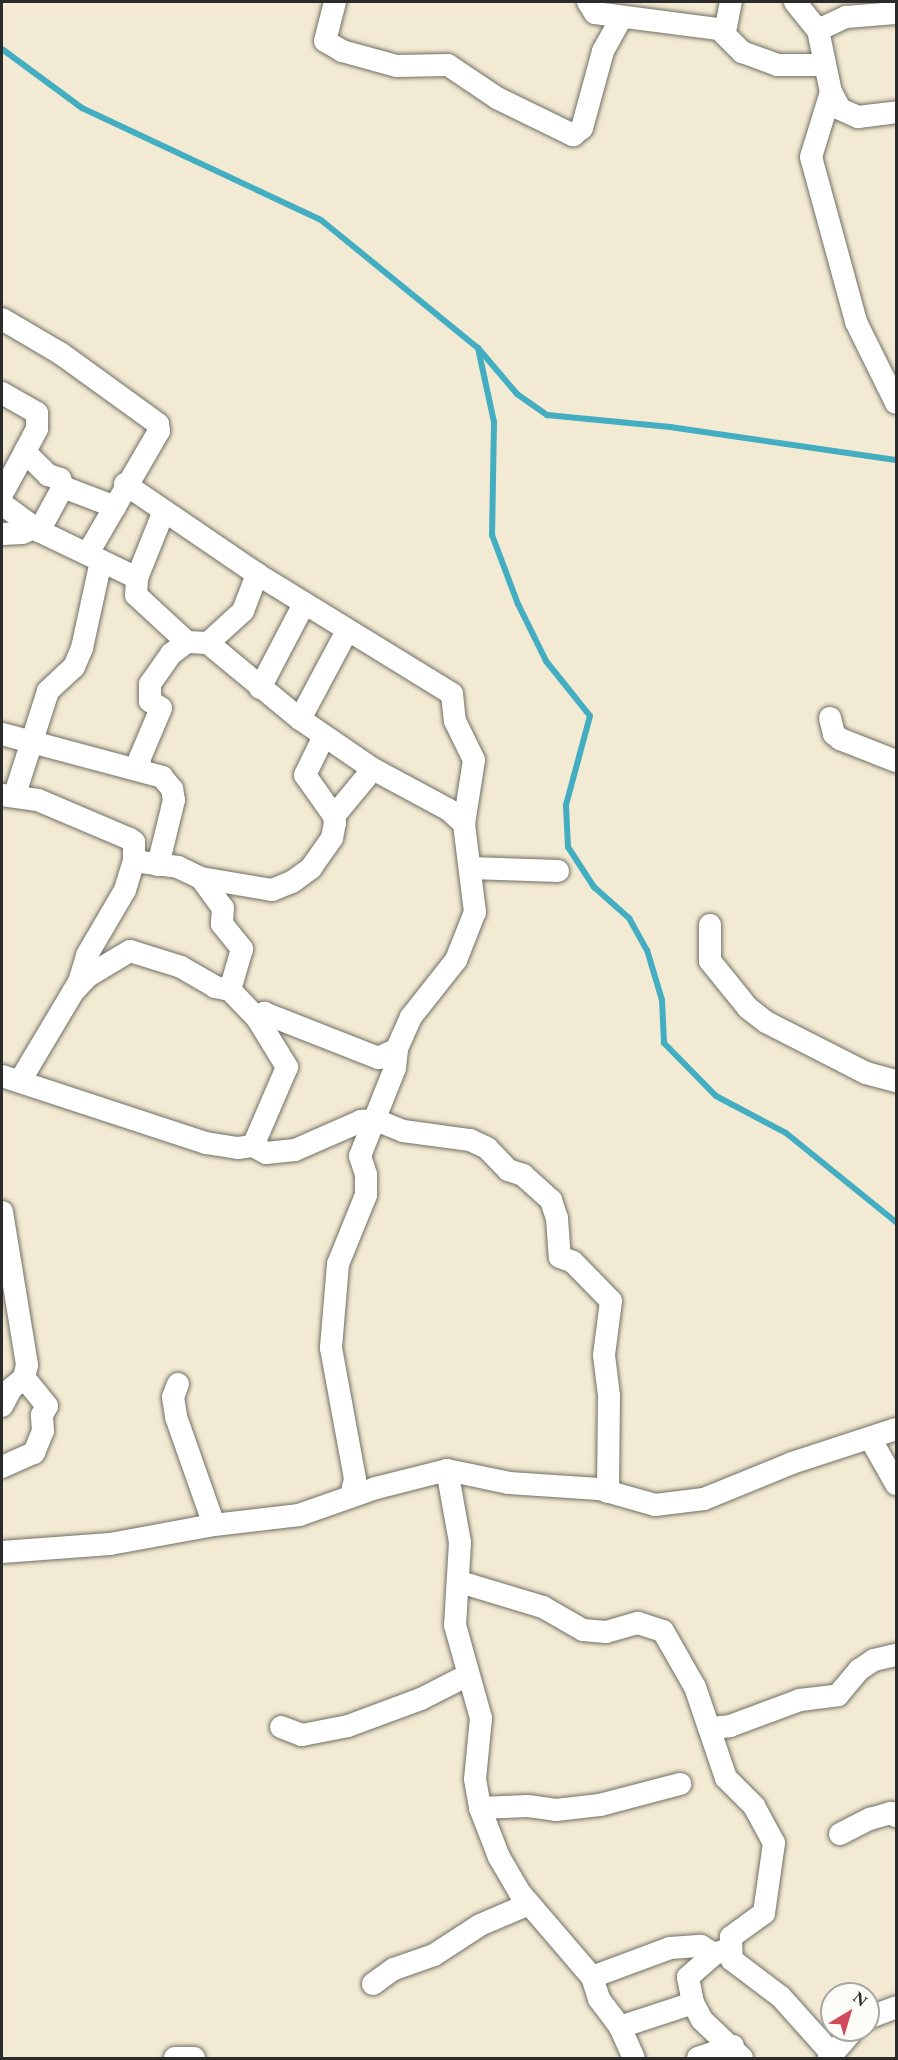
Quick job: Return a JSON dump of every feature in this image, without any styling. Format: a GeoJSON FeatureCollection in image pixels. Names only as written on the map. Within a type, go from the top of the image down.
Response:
{"type":"FeatureCollection","features":[{"type":"Feature","properties":{"kind":"street"},"geometry":{"type":"LineString","coordinates":[[335,2],[325,41],[342,51],[397,66],[448,65],[497,98],[573,135],[582,128],[603,51],[621,18]]}},
{"type":"Feature","properties":{"kind":"street"},"geometry":{"type":"LineString","coordinates":[[588,2],[596,13],[649,23],[681,21],[725,32]]}},
{"type":"Feature","properties":{"kind":"street"},"geometry":{"type":"LineString","coordinates":[[731,2],[725,32],[728,42],[742,52],[777,65],[824,65]]}},
{"type":"Feature","properties":{"kind":"street"},"geometry":{"type":"LineString","coordinates":[[795,2],[818,30],[831,92],[840,109],[858,117],[897,112]]}},
{"type":"Feature","properties":{"kind":"street"},"geometry":{"type":"LineString","coordinates":[[818,30],[865,8],[897,13]]}},
{"type":"Feature","properties":{"kind":"street"},"geometry":{"type":"LineString","coordinates":[[831,92],[811,157],[856,322],[897,403]]}},
{"type":"Feature","properties":{"kind":"street"},"geometry":{"type":"LineString","coordinates":[[2,319],[60,353],[158,424],[159,431],[125,484],[95,557],[82,648],[74,666],[48,691],[32,740],[8,795],[38,800],[134,842],[134,861],[124,890],[92,943],[73,993]]}},
{"type":"Feature","properties":{"kind":"street"},"geometry":{"type":"LineString","coordinates":[[2,393],[37,413],[37,429],[2,506],[37,529],[137,578]]}},
{"type":"Feature","properties":{"kind":"street"},"geometry":{"type":"LineString","coordinates":[[25,452],[48,475],[60,479],[63,487],[115,507]]}},
{"type":"Feature","properties":{"kind":"street"},"geometry":{"type":"LineString","coordinates":[[125,484],[257,574],[452,694],[455,721],[474,760],[464,824],[475,912],[456,960],[411,1017],[397,1049],[395,1068],[360,1156],[366,1175],[366,1195],[338,1264],[331,1348],[355,1479],[351,1497]]}},
{"type":"Feature","properties":{"kind":"street"},"geometry":{"type":"LineString","coordinates":[[2,534],[22,534],[37,529],[63,487]]}},
{"type":"Feature","properties":{"kind":"street"},"geometry":{"type":"LineString","coordinates":[[164,511],[137,578],[136,595],[324,736],[374,769],[449,810],[464,824]]}},
{"type":"Feature","properties":{"kind":"street"},"geometry":{"type":"LineString","coordinates":[[139,769],[140,758],[160,708],[150,700],[150,684],[171,654],[197,643],[243,611],[257,574]]}},
{"type":"Feature","properties":{"kind":"street"},"geometry":{"type":"LineString","coordinates":[[260,688],[304,604]]}},
{"type":"Feature","properties":{"kind":"street"},"geometry":{"type":"LineString","coordinates":[[300,719],[347,631]]}},
{"type":"Feature","properties":{"kind":"street"},"geometry":{"type":"LineString","coordinates":[[830,718],[834,734],[840,739],[897,760]]}},
{"type":"Feature","properties":{"kind":"street"},"geometry":{"type":"LineString","coordinates":[[2,734],[32,740],[162,777],[172,789],[174,800],[158,865]]}},
{"type":"Feature","properties":{"kind":"street"},"geometry":{"type":"LineString","coordinates":[[324,736],[305,775],[334,816]]}},
{"type":"Feature","properties":{"kind":"street"},"geometry":{"type":"LineString","coordinates":[[134,861],[178,867],[201,878],[272,890],[292,882],[325,851],[332,838],[334,816],[374,769]]}},
{"type":"Feature","properties":{"kind":"street"},"geometry":{"type":"LineString","coordinates":[[471,868],[558,871]]}},
{"type":"Feature","properties":{"kind":"street"},"geometry":{"type":"LineString","coordinates":[[201,878],[222,908],[222,924],[242,949],[230,990]]}},
{"type":"Feature","properties":{"kind":"street"},"geometry":{"type":"LineString","coordinates":[[710,925],[710,961],[748,1008],[766,1022],[866,1073],[897,1081]]}},
{"type":"Feature","properties":{"kind":"street"},"geometry":{"type":"LineString","coordinates":[[253,1146],[287,1067],[257,1018],[230,990],[215,987],[182,967],[130,951],[88,976],[73,993],[11,1079],[206,1143],[238,1148],[253,1146],[267,1153],[295,1150],[361,1121],[376,1120],[403,1131],[470,1140],[487,1148],[508,1170],[523,1174],[551,1200],[557,1218],[560,1257],[573,1262],[611,1300],[604,1355],[609,1396],[608,1491]]}},
{"type":"Feature","properties":{"kind":"street"},"geometry":{"type":"LineString","coordinates":[[257,1018],[264,1013],[378,1058],[397,1049]]}},
{"type":"Feature","properties":{"kind":"street"},"geometry":{"type":"LineString","coordinates":[[2,1212],[6,1262],[27,1365],[24,1378],[11,1389],[2,1406]]}},
{"type":"Feature","properties":{"kind":"street"},"geometry":{"type":"LineString","coordinates":[[2,1467],[34,1453],[44,1431],[42,1415],[47,1406],[24,1378]]}},
{"type":"Feature","properties":{"kind":"street"},"geometry":{"type":"LineString","coordinates":[[178,1384],[173,1397],[176,1417],[213,1525]]}},
{"type":"Feature","properties":{"kind":"street"},"geometry":{"type":"LineString","coordinates":[[2,1552],[110,1544],[213,1525],[299,1515],[351,1497],[447,1470],[509,1483],[608,1491],[655,1505],[704,1499],[792,1463],[897,1429]]}},
{"type":"Feature","properties":{"kind":"street"},"geometry":{"type":"LineString","coordinates":[[870,1438],[897,1484]]}},
{"type":"Feature","properties":{"kind":"street"},"geometry":{"type":"LineString","coordinates":[[447,1470],[460,1542],[460,1582],[455,1625],[481,1718],[475,1779],[480,1808],[499,1857],[529,1904],[592,1977],[599,2000],[620,2027],[634,2058]]}},
{"type":"Feature","properties":{"kind":"street"},"geometry":{"type":"LineString","coordinates":[[460,1582],[543,1607],[583,1630],[606,1632],[638,1623],[663,1631],[695,1687],[726,1778],[754,1806],[774,1843],[764,1912],[757,1921],[739,1929],[721,1951],[688,1977],[693,2003],[702,2020],[737,2052]]}},
{"type":"Feature","properties":{"kind":"street"},"geometry":{"type":"LineString","coordinates":[[709,1728],[730,1726],[800,1700],[838,1695],[860,1670],[874,1660],[897,1655]]}},
{"type":"Feature","properties":{"kind":"street"},"geometry":{"type":"LineString","coordinates":[[281,1727],[302,1736],[348,1726],[421,1699],[468,1675]]}},
{"type":"Feature","properties":{"kind":"street"},"geometry":{"type":"LineString","coordinates":[[480,1808],[528,1806],[556,1810],[600,1805],[680,1784]]}},
{"type":"Feature","properties":{"kind":"street"},"geometry":{"type":"LineString","coordinates":[[840,1834],[870,1819],[891,1813],[897,1816]]}},
{"type":"Feature","properties":{"kind":"street"},"geometry":{"type":"LineString","coordinates":[[373,1984],[394,1969],[434,1955],[480,1925],[529,1904]]}},
{"type":"Feature","properties":{"kind":"street"},"geometry":{"type":"LineString","coordinates":[[592,1977],[670,1948],[700,1946],[721,1951],[781,1997],[830,2056],[842,2042]]}},
{"type":"Feature","properties":{"kind":"street"},"geometry":{"type":"LineString","coordinates":[[620,2027],[693,2003]]}},
{"type":"Feature","properties":{"kind":"street"},"geometry":{"type":"LineString","coordinates":[[880,2013],[897,2007]]}},
{"type":"Feature","properties":{"kind":"street"},"geometry":{"type":"LineString","coordinates":[[698,2058],[737,2052]]}},
{"type":"Feature","properties":{"kind":"street"},"geometry":{"type":"LineString","coordinates":[[175,2058],[194,2058]]}},
{"type":"Feature","properties":{"kind":"waterway"},"geometry":{"type":"LineString","coordinates":[[2,49],[82,108],[321,220],[478,348],[517,394],[547,415],[670,427],[896,460]]}},
{"type":"Feature","properties":{"kind":"waterway"},"geometry":{"type":"LineString","coordinates":[[478,348],[494,422],[492,535],[518,604],[546,661],[590,716],[566,805],[568,847],[594,887],[629,918],[647,950],[662,1000],[664,1043],[716,1096],[786,1133],[896,1222]]}}]}
